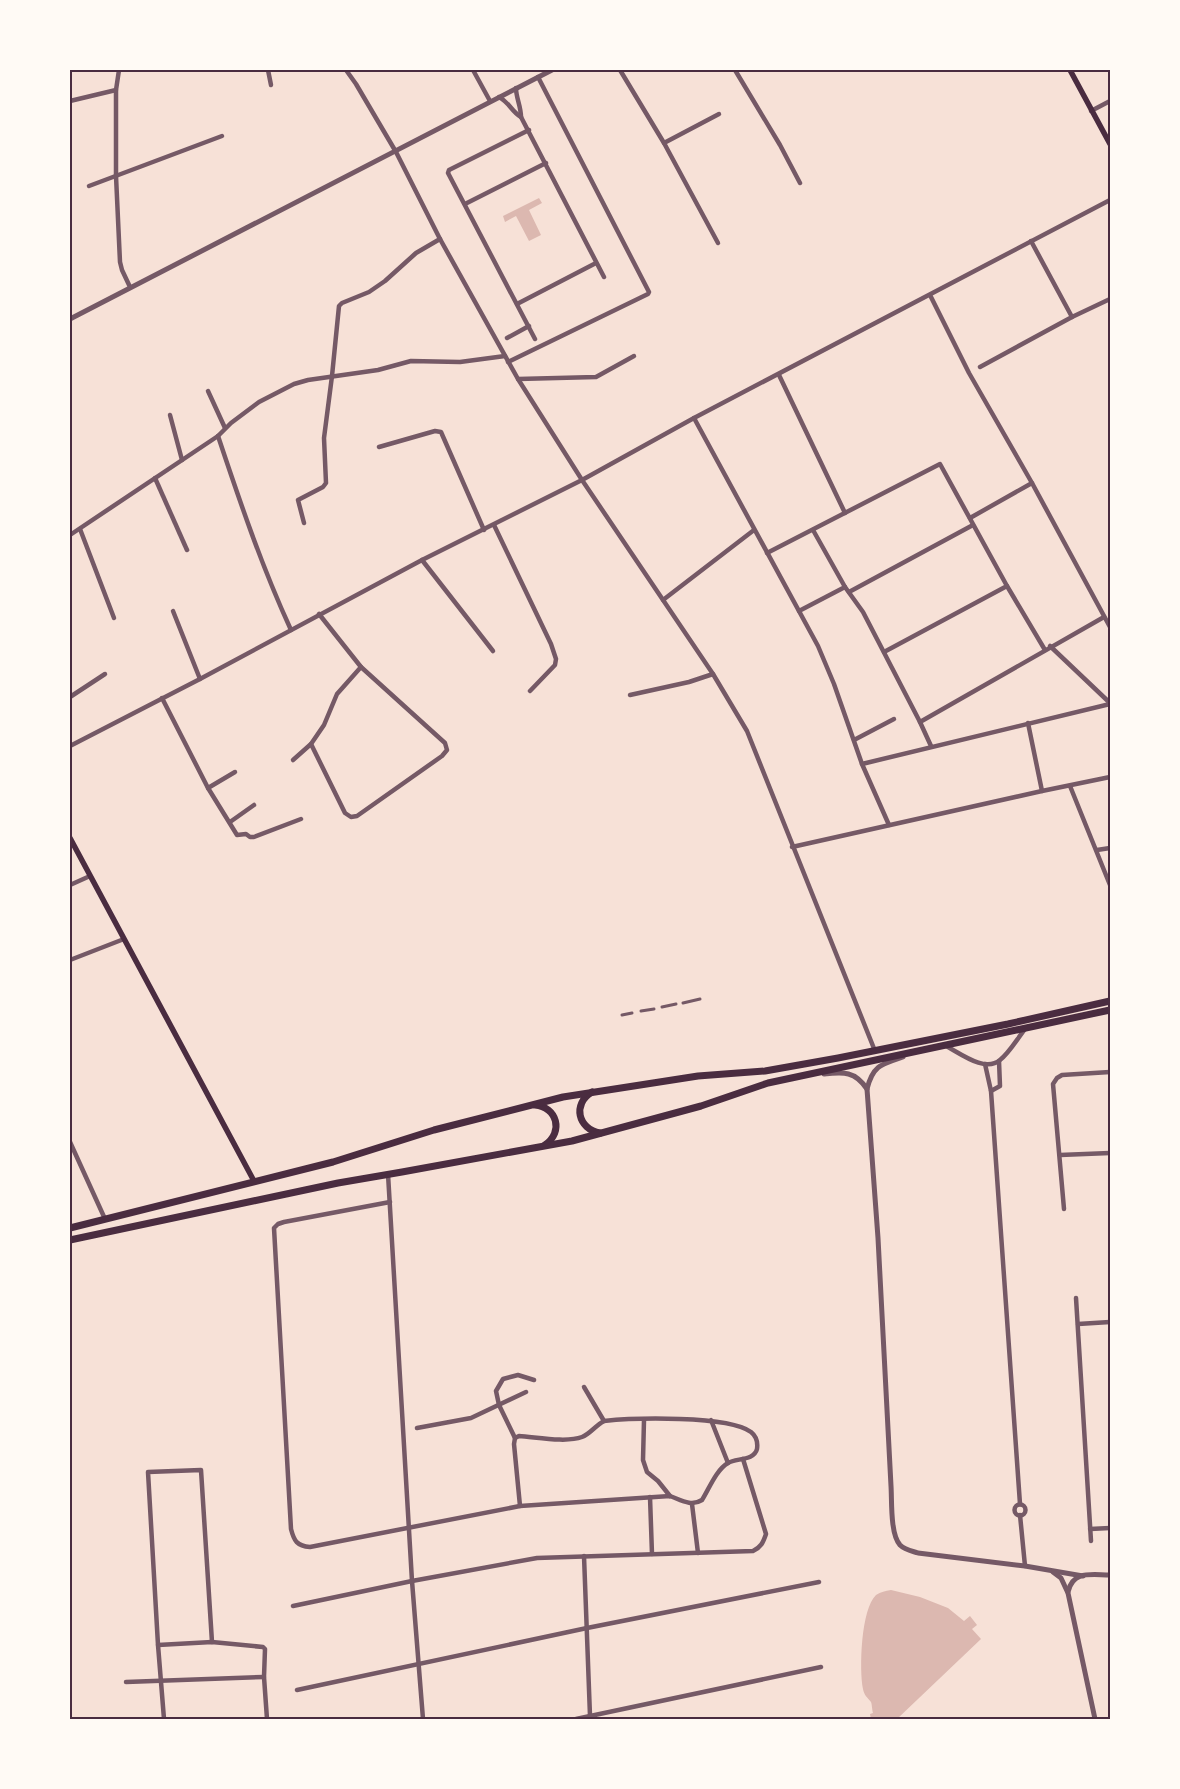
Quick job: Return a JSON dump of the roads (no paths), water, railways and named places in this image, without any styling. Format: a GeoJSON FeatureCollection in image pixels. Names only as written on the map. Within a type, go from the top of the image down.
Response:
{"type":"FeatureCollection","features":[{"type":"Feature","properties":{"kind":"highway"},"geometry":{"type":"LineString","coordinates":[[70,1228],[334,1162],[434,1130],[563,1097],[597,1090],[698,1076],[765,1071],[875,1051],[1110,1001]]}},
{"type":"Feature","properties":{"kind":"highway"},"geometry":{"type":"LineString","coordinates":[[70,1240],[338,1183],[540,1147],[607,1132],[721,1100],[768,1083],[1110,1010]]}},
{"type":"Feature","properties":{"kind":"highway"},"geometry":{"type":"LineString","coordinates":[[597,1090],[584,1098],[581,1104],[580,1115],[582,1122],[590,1130],[600,1133],[607,1132]]}},
{"type":"Feature","properties":{"kind":"highway"},"geometry":{"type":"LineString","coordinates":[[531,1105],[545,1107],[556,1120],[554,1137],[540,1147]]}},
{"type":"Feature","properties":{"kind":"main road"},"geometry":{"type":"LineString","coordinates":[[1070,70],[1110,144]]}},
{"type":"Feature","properties":{"kind":"main road"},"geometry":{"type":"LineString","coordinates":[[70,838],[254,1181]]}},
{"type":"Feature","properties":{"kind":"street"},"geometry":{"type":"LineString","coordinates":[[119,70],[116,90],[116,176],[120,262],[130,287]]}},
{"type":"Feature","properties":{"kind":"street"},"geometry":{"type":"LineString","coordinates":[[268,70],[271,85]]}},
{"type":"Feature","properties":{"kind":"street"},"geometry":{"type":"LineString","coordinates":[[346,70],[396,152],[440,239],[518,379],[582,480],[713,674],[747,731],[875,1051]]}},
{"type":"Feature","properties":{"kind":"street"},"geometry":{"type":"LineString","coordinates":[[473,70],[490,101]]}},
{"type":"Feature","properties":{"kind":"street"},"geometry":{"type":"LineString","coordinates":[[71,316],[396,152],[551,70]]}},
{"type":"Feature","properties":{"kind":"street"},"geometry":{"type":"LineString","coordinates":[[620,70],[664,143],[718,243]]}},
{"type":"Feature","properties":{"kind":"street"},"geometry":{"type":"LineString","coordinates":[[735,70],[780,145],[800,183]]}},
{"type":"Feature","properties":{"kind":"street"},"geometry":{"type":"LineString","coordinates":[[508,362],[649,292],[538,77]]}},
{"type":"Feature","properties":{"kind":"street"},"geometry":{"type":"LineString","coordinates":[[516,88],[516,96],[521,108],[521,117]]}},
{"type":"Feature","properties":{"kind":"street"},"geometry":{"type":"LineString","coordinates":[[70,101],[116,90]]}},
{"type":"Feature","properties":{"kind":"street"},"geometry":{"type":"LineString","coordinates":[[499,97],[508,102],[529,130],[604,277]]}},
{"type":"Feature","properties":{"kind":"street"},"geometry":{"type":"LineString","coordinates":[[1091,111],[1110,101]]}},
{"type":"Feature","properties":{"kind":"street"},"geometry":{"type":"LineString","coordinates":[[514,112],[519,111],[521,108]]}},
{"type":"Feature","properties":{"kind":"street"},"geometry":{"type":"LineString","coordinates":[[664,143],[718,114]]}},
{"type":"Feature","properties":{"kind":"street"},"geometry":{"type":"LineString","coordinates":[[529,130],[448,172],[448,175],[535,339]]}},
{"type":"Feature","properties":{"kind":"street"},"geometry":{"type":"LineString","coordinates":[[89,186],[222,136]]}},
{"type":"Feature","properties":{"kind":"street"},"geometry":{"type":"LineString","coordinates":[[465,204],[546,163]]}},
{"type":"Feature","properties":{"kind":"street"},"geometry":{"type":"LineString","coordinates":[[70,746],[422,560],[582,480],[694,418],[1110,200]]}},
{"type":"Feature","properties":{"kind":"street"},"geometry":{"type":"LineString","coordinates":[[304,523],[298,500],[323,487],[326,483],[324,438],[339,306],[369,292],[385,281],[416,253],[440,239]]}},
{"type":"Feature","properties":{"kind":"street"},"geometry":{"type":"LineString","coordinates":[[1031,241],[1072,317]]}},
{"type":"Feature","properties":{"kind":"street"},"geometry":{"type":"LineString","coordinates":[[517,304],[596,263]]}},
{"type":"Feature","properties":{"kind":"street"},"geometry":{"type":"LineString","coordinates":[[930,295],[969,373],[1032,483],[1110,627]]}},
{"type":"Feature","properties":{"kind":"street"},"geometry":{"type":"LineString","coordinates":[[980,367],[1072,317],[1110,299]]}},
{"type":"Feature","properties":{"kind":"street"},"geometry":{"type":"LineString","coordinates":[[507,338],[529,326]]}},
{"type":"Feature","properties":{"kind":"street"},"geometry":{"type":"LineString","coordinates":[[70,535],[218,436],[225,428],[259,402],[288,388],[308,380],[378,370],[411,361],[460,362],[506,356]]}},
{"type":"Feature","properties":{"kind":"street"},"geometry":{"type":"LineString","coordinates":[[518,379],[596,377],[634,356]]}},
{"type":"Feature","properties":{"kind":"street"},"geometry":{"type":"LineString","coordinates":[[779,375],[845,513]]}},
{"type":"Feature","properties":{"kind":"street"},"geometry":{"type":"LineString","coordinates":[[208,391],[225,428]]}},
{"type":"Feature","properties":{"kind":"street"},"geometry":{"type":"LineString","coordinates":[[170,415],[182,460]]}},
{"type":"Feature","properties":{"kind":"street"},"geometry":{"type":"LineString","coordinates":[[694,418],[818,646],[834,684],[862,764],[890,825]]}},
{"type":"Feature","properties":{"kind":"street"},"geometry":{"type":"LineString","coordinates":[[379,447],[435,431],[441,432],[484,530]]}},
{"type":"Feature","properties":{"kind":"street"},"geometry":{"type":"LineString","coordinates":[[218,436],[256,545],[276,598],[291,630]]}},
{"type":"Feature","properties":{"kind":"street"},"geometry":{"type":"LineString","coordinates":[[767,553],[939,464],[1045,650]]}},
{"type":"Feature","properties":{"kind":"street"},"geometry":{"type":"LineString","coordinates":[[155,478],[187,550]]}},
{"type":"Feature","properties":{"kind":"street"},"geometry":{"type":"LineString","coordinates":[[970,518],[1032,483]]}},
{"type":"Feature","properties":{"kind":"street"},"geometry":{"type":"LineString","coordinates":[[494,525],[551,644],[556,659],[554,667],[530,691]]}},
{"type":"Feature","properties":{"kind":"street"},"geometry":{"type":"LineString","coordinates":[[849,592],[973,525]]}},
{"type":"Feature","properties":{"kind":"street"},"geometry":{"type":"LineString","coordinates":[[80,529],[114,618]]}},
{"type":"Feature","properties":{"kind":"street"},"geometry":{"type":"LineString","coordinates":[[663,600],[754,530]]}},
{"type":"Feature","properties":{"kind":"street"},"geometry":{"type":"LineString","coordinates":[[813,530],[884,652],[931,746]]}},
{"type":"Feature","properties":{"kind":"street"},"geometry":{"type":"LineString","coordinates":[[422,560],[493,651]]}},
{"type":"Feature","properties":{"kind":"street"},"geometry":{"type":"LineString","coordinates":[[884,652],[1007,586]]}},
{"type":"Feature","properties":{"kind":"street"},"geometry":{"type":"LineString","coordinates":[[799,611],[845,587]]}},
{"type":"Feature","properties":{"kind":"street"},"geometry":{"type":"LineString","coordinates":[[173,611],[200,679]]}},
{"type":"Feature","properties":{"kind":"street"},"geometry":{"type":"LineString","coordinates":[[310,744],[345,813],[351,817],[358,816],[447,750],[445,743],[361,667],[319,614]]}},
{"type":"Feature","properties":{"kind":"street"},"geometry":{"type":"LineString","coordinates":[[920,722],[1050,646],[1104,617]]}},
{"type":"Feature","properties":{"kind":"street"},"geometry":{"type":"LineString","coordinates":[[1050,646],[1110,703]]}},
{"type":"Feature","properties":{"kind":"street"},"geometry":{"type":"LineString","coordinates":[[293,760],[310,744],[324,725],[337,694],[361,667]]}},
{"type":"Feature","properties":{"kind":"street"},"geometry":{"type":"LineString","coordinates":[[70,697],[105,674]]}},
{"type":"Feature","properties":{"kind":"street"},"geometry":{"type":"LineString","coordinates":[[630,695],[689,682],[713,674]]}},
{"type":"Feature","properties":{"kind":"street"},"geometry":{"type":"LineString","coordinates":[[162,698],[208,788],[237,835],[244,834],[254,837],[301,819]]}},
{"type":"Feature","properties":{"kind":"street"},"geometry":{"type":"LineString","coordinates":[[862,764],[1110,703]]}},
{"type":"Feature","properties":{"kind":"street"},"geometry":{"type":"LineString","coordinates":[[854,740],[894,719]]}},
{"type":"Feature","properties":{"kind":"street"},"geometry":{"type":"LineString","coordinates":[[1028,723],[1042,791]]}},
{"type":"Feature","properties":{"kind":"street"},"geometry":{"type":"LineString","coordinates":[[208,788],[235,772]]}},
{"type":"Feature","properties":{"kind":"street"},"geometry":{"type":"LineString","coordinates":[[792,847],[1042,791],[1110,778]]}},
{"type":"Feature","properties":{"kind":"street"},"geometry":{"type":"LineString","coordinates":[[1070,786],[1110,885]]}},
{"type":"Feature","properties":{"kind":"street"},"geometry":{"type":"LineString","coordinates":[[230,822],[254,805]]}},
{"type":"Feature","properties":{"kind":"street"},"geometry":{"type":"LineString","coordinates":[[1097,850],[1110,848]]}},
{"type":"Feature","properties":{"kind":"street"},"geometry":{"type":"LineString","coordinates":[[70,885],[90,876]]}},
{"type":"Feature","properties":{"kind":"street"},"geometry":{"type":"LineString","coordinates":[[70,960],[124,939]]}},
{"type":"Feature","properties":{"kind":"street"},"geometry":{"type":"LineString","coordinates":[[683,1003],[700,999]]}},
{"type":"Feature","properties":{"kind":"street"},"geometry":{"type":"LineString","coordinates":[[662,1007],[676,1004]]}},
{"type":"Feature","properties":{"kind":"street"},"geometry":{"type":"LineString","coordinates":[[642,1011],[654,1009]]}},
{"type":"Feature","properties":{"kind":"street"},"geometry":{"type":"LineString","coordinates":[[622,1015],[632,1013]]}},
{"type":"Feature","properties":{"kind":"street"},"geometry":{"type":"LineString","coordinates":[[946,1046],[976,1062],[985,1064],[999,1061],[1026,1028]]}},
{"type":"Feature","properties":{"kind":"street"},"geometry":{"type":"LineString","coordinates":[[921,1051],[882,1064],[876,1068],[867,1089],[878,1238],[893,1518],[896,1539],[905,1549],[918,1553],[1025,1566],[1083,1576],[1110,1575]]}},
{"type":"Feature","properties":{"kind":"street"},"geometry":{"type":"LineString","coordinates":[[991,1091],[1000,1086],[999,1061]]}},
{"type":"Feature","properties":{"kind":"street"},"geometry":{"type":"LineString","coordinates":[[985,1064],[991,1091],[1020,1504],[1025,1509],[1023,1514],[1020,1515],[1025,1566]]}},
{"type":"Feature","properties":{"kind":"street"},"geometry":{"type":"LineString","coordinates":[[810,1074],[842,1072],[850,1074],[857,1077],[867,1089]]}},
{"type":"Feature","properties":{"kind":"street"},"geometry":{"type":"LineString","coordinates":[[1064,1209],[1053,1084],[1062,1075],[1110,1072]]}},
{"type":"Feature","properties":{"kind":"street"},"geometry":{"type":"LineString","coordinates":[[70,1142],[105,1219]]}},
{"type":"Feature","properties":{"kind":"street"},"geometry":{"type":"LineString","coordinates":[[1060,1155],[1110,1153]]}},
{"type":"Feature","properties":{"kind":"street"},"geometry":{"type":"LineString","coordinates":[[388,1174],[412,1581],[423,1719]]}},
{"type":"Feature","properties":{"kind":"street"},"geometry":{"type":"LineString","coordinates":[[390,1202],[284,1222],[274,1228],[291,1529],[294,1540],[297,1544],[310,1547],[520,1506],[670,1496],[692,1504],[702,1500],[722,1468],[728,1463],[743,1459],[754,1454],[757,1450],[756,1436],[750,1431],[711,1420],[604,1421],[596,1425],[588,1434],[570,1440],[519,1436],[515,1438]]}},
{"type":"Feature","properties":{"kind":"street"},"geometry":{"type":"LineString","coordinates":[[1076,1298],[1091,1541]]}},
{"type":"Feature","properties":{"kind":"street"},"geometry":{"type":"LineString","coordinates":[[1078,1324],[1110,1322]]}},
{"type":"Feature","properties":{"kind":"street"},"geometry":{"type":"LineString","coordinates":[[520,1506],[515,1438],[498,1405],[496,1391],[503,1379],[518,1375],[534,1380]]}},
{"type":"Feature","properties":{"kind":"street"},"geometry":{"type":"LineString","coordinates":[[584,1387],[604,1421]]}},
{"type":"Feature","properties":{"kind":"street"},"geometry":{"type":"LineString","coordinates":[[417,1428],[471,1418],[526,1392]]}},
{"type":"Feature","properties":{"kind":"street"},"geometry":{"type":"LineString","coordinates":[[644,1420],[642,1460],[647,1472],[658,1481],[670,1496]]}},
{"type":"Feature","properties":{"kind":"street"},"geometry":{"type":"LineString","coordinates":[[711,1420],[728,1463]]}},
{"type":"Feature","properties":{"kind":"street"},"geometry":{"type":"LineString","coordinates":[[293,1606],[412,1581],[537,1558],[753,1551],[760,1548],[766,1534],[743,1459]]}},
{"type":"Feature","properties":{"kind":"street"},"geometry":{"type":"LineString","coordinates":[[164,1719],[148,1472],[201,1470],[212,1642]]}},
{"type":"Feature","properties":{"kind":"street"},"geometry":{"type":"LineString","coordinates":[[650,1497],[652,1554]]}},
{"type":"Feature","properties":{"kind":"street"},"geometry":{"type":"LineString","coordinates":[[692,1504],[698,1553]]}},
{"type":"Feature","properties":{"kind":"street"},"geometry":{"type":"LineString","coordinates":[[1090,1529],[1110,1528]]}},
{"type":"Feature","properties":{"kind":"street"},"geometry":{"type":"LineString","coordinates":[[584,1556],[590,1716]]}},
{"type":"Feature","properties":{"kind":"street"},"geometry":{"type":"LineString","coordinates":[[1045,1570],[1061,1578],[1068,1593],[1095,1719]]}},
{"type":"Feature","properties":{"kind":"street"},"geometry":{"type":"LineString","coordinates":[[1068,1593],[1070,1582],[1083,1576]]}},
{"type":"Feature","properties":{"kind":"street"},"geometry":{"type":"LineString","coordinates":[[297,1690],[587,1628],[819,1582]]}},
{"type":"Feature","properties":{"kind":"street"},"geometry":{"type":"LineString","coordinates":[[158,1645],[212,1642],[263,1647],[267,1719]]}},
{"type":"Feature","properties":{"kind":"street"},"geometry":{"type":"LineString","coordinates":[[576,1719],[821,1667]]}},
{"type":"Feature","properties":{"kind":"street"},"geometry":{"type":"LineString","coordinates":[[126,1682],[264,1677]]}}]}
